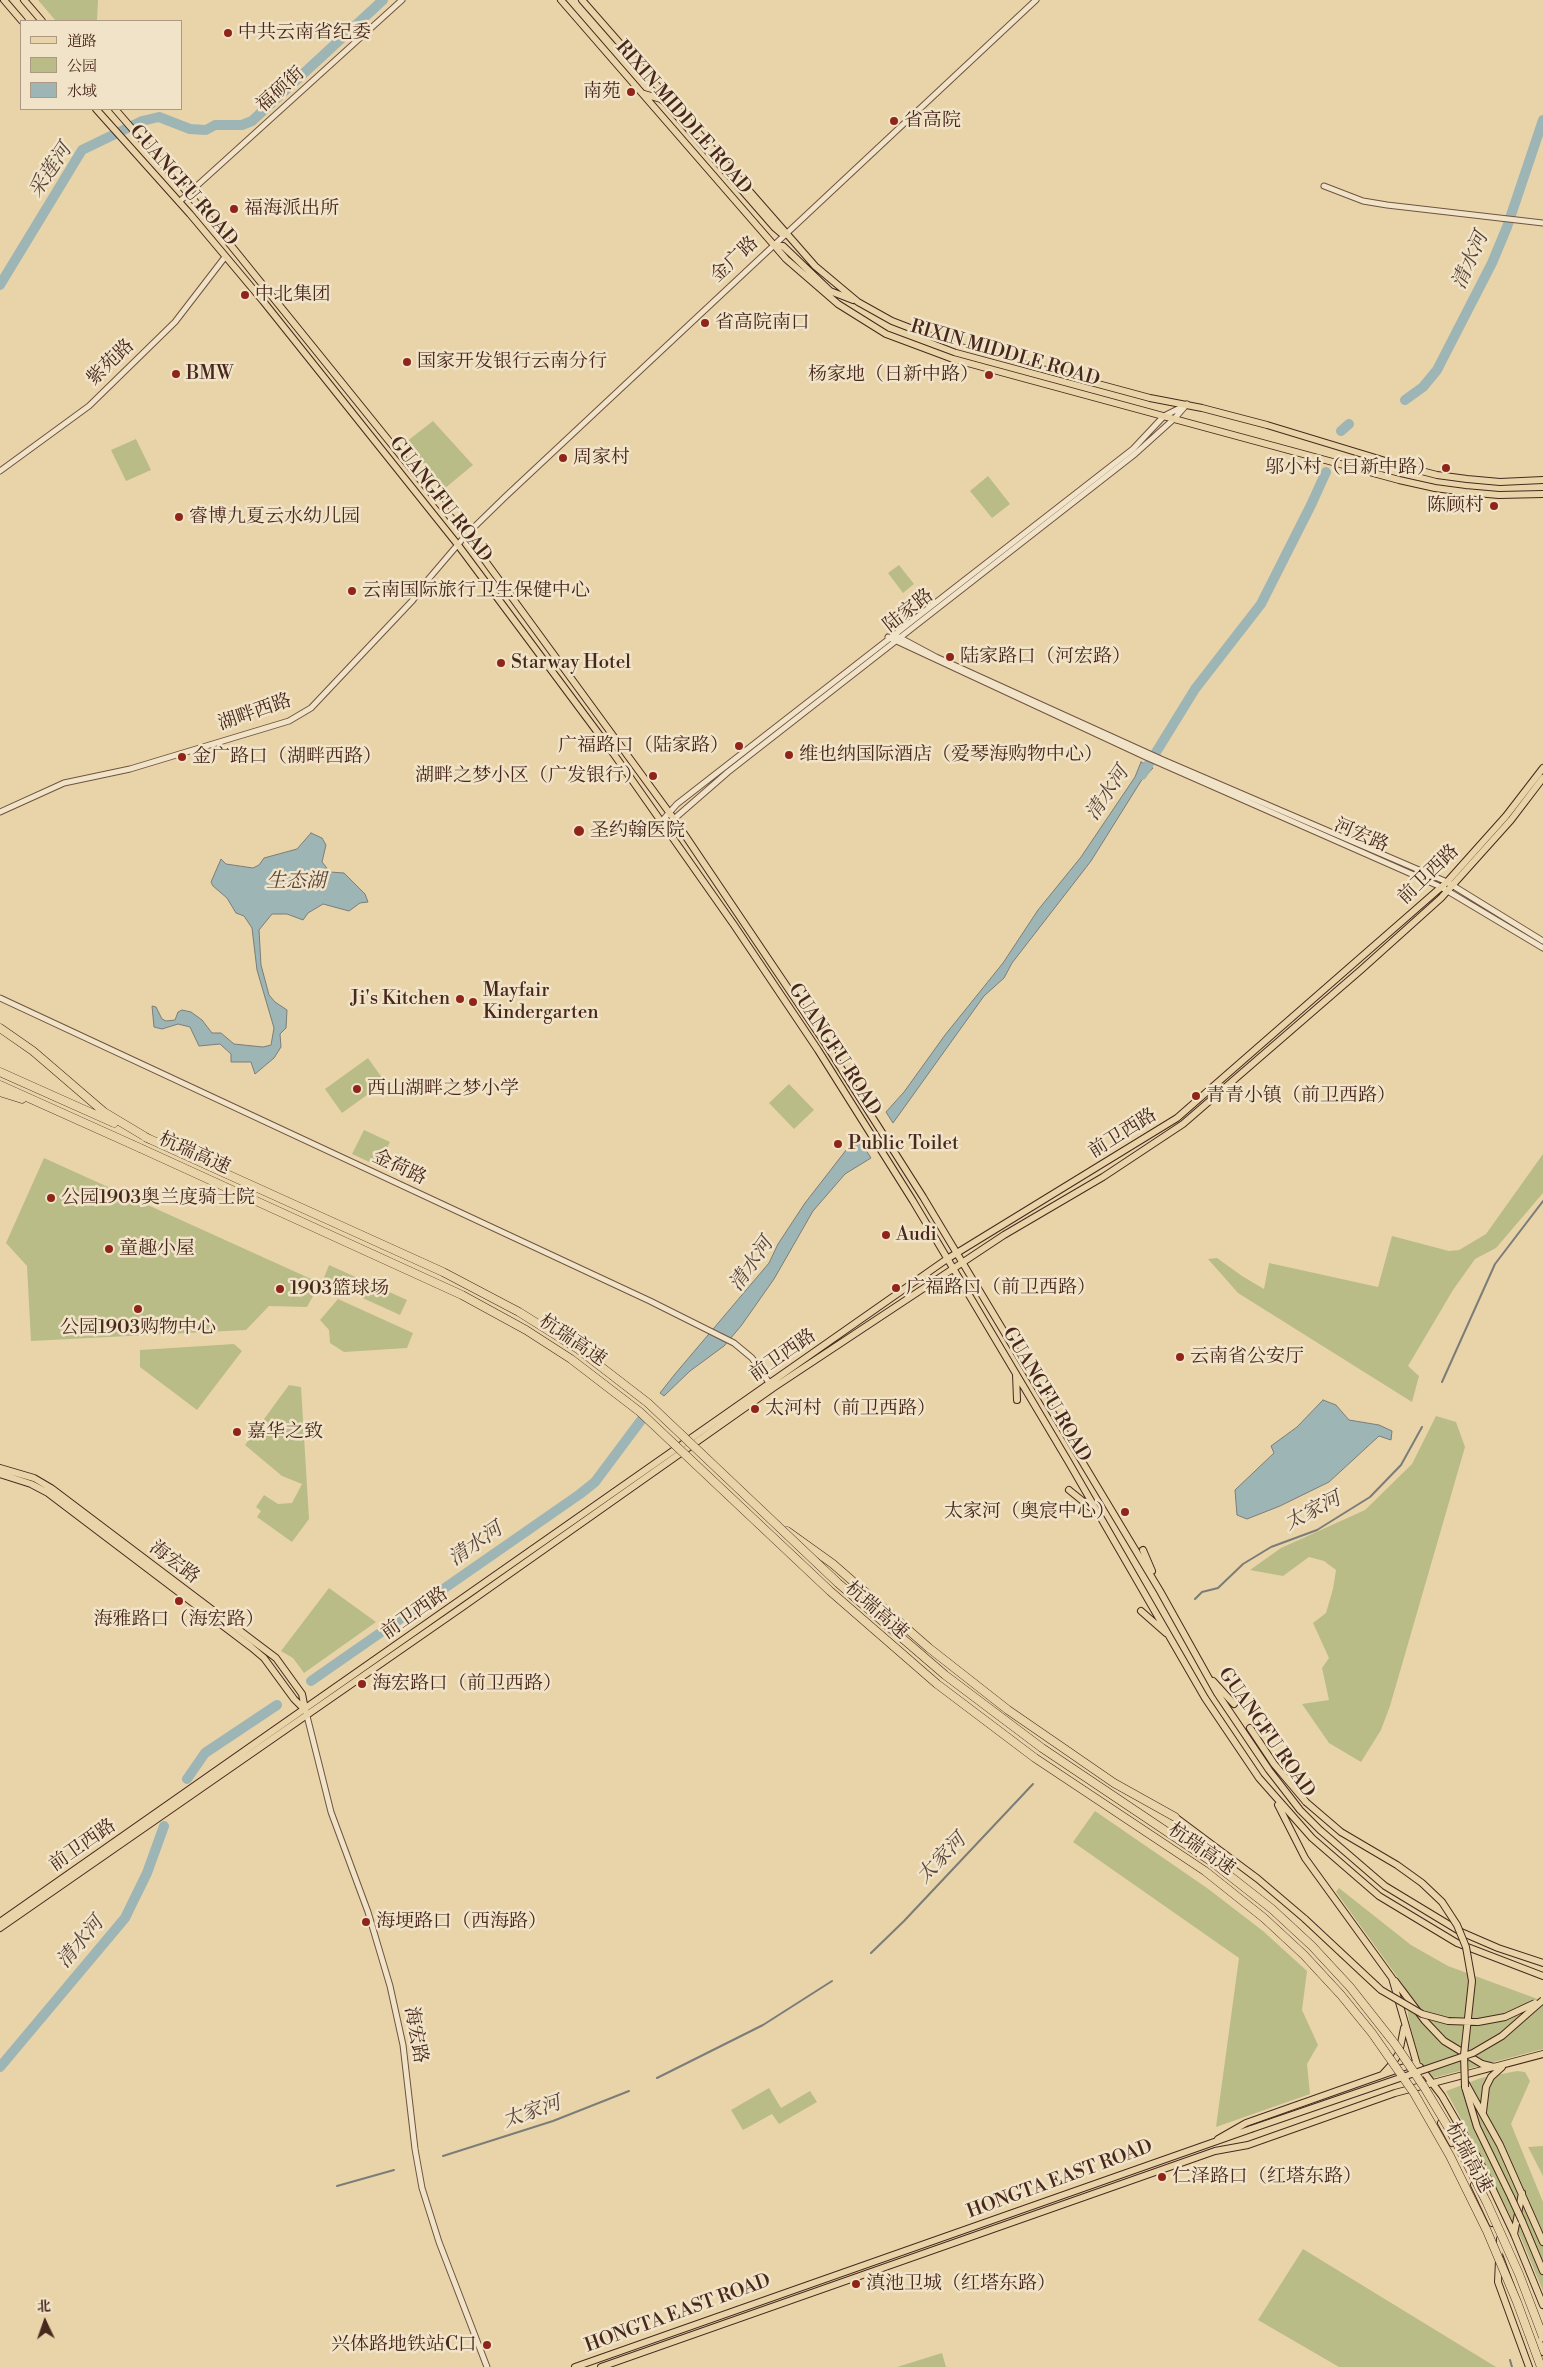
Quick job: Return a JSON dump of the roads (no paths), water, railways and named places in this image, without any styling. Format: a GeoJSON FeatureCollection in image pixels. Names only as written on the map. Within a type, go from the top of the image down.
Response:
{"type":"FeatureCollection","features":[{"type":"Feature","properties":{"kind":"highway"},"geometry":{"type":"LineString","coordinates":[[0,1028],[38,1056],[104,1112],[147,1138]]}},
{"type":"Feature","properties":{"kind":"highway","name":"杭瑞高速"},"geometry":{"type":"LineString","coordinates":[[0,1072],[443,1272],[545,1328],[591,1358],[636,1393],[858,1601],[945,1675],[1042,1748],[1230,1876],[1272,1909],[1331,1966],[1395,2044],[1443,2119],[1498,2226],[1543,2337]]}},
{"type":"Feature","properties":{"kind":"highway","name":"杭瑞高速"},"geometry":{"type":"LineString","coordinates":[[0,1085],[446,1287],[513,1322],[572,1359],[640,1412],[830,1591],[930,1678],[1011,1740],[1192,1863],[1264,1918],[1308,1960],[1350,2006],[1414,2093],[1450,2156],[1484,2223],[1517,2302],[1541,2367]]}},
{"type":"Feature","properties":{"kind":"highway"},"geometry":{"type":"LineString","coordinates":[[0,1092],[80,1121]]}},
{"type":"Feature","properties":{"kind":"highway"},"geometry":{"type":"LineString","coordinates":[[772,1520],[833,1564],[907,1629],[974,1684],[1071,1754],[1122,1788],[1175,1818]]}},
{"type":"Feature","properties":{"kind":"main road"},"geometry":{"type":"LineString","coordinates":[[4,0],[21,20]]}},
{"type":"Feature","properties":{"kind":"main road"},"geometry":{"type":"LineString","coordinates":[[24,0],[41,20]]}},
{"type":"Feature","properties":{"kind":"main road","name":"RIXIN MIDDLE ROAD"},"geometry":{"type":"LineString","coordinates":[[561,0],[774,245],[817,288],[852,314],[886,334],[953,358],[1435,488],[1499,495],[1543,494]]}},
{"type":"Feature","properties":{"kind":"main road"},"geometry":{"type":"LineString","coordinates":[[582,0],[786,234]]}},
{"type":"Feature","properties":{"kind":"main road"},"geometry":{"type":"LineString","coordinates":[[641,92],[651,92],[653,82]]}},
{"type":"Feature","properties":{"kind":"main road"},"geometry":{"type":"LineString","coordinates":[[641,92],[665,102],[775,228],[782,234],[786,234]]}},
{"type":"Feature","properties":{"kind":"main road","name":"GUANGFU ROAD"},"geometry":{"type":"LineString","coordinates":[[97,110],[179,202],[263,301],[458,545],[613,753],[734,925],[818,1050],[913,1201],[1237,1748],[1276,1799],[1322,1848],[1379,1896],[1457,1942],[1543,1976]]}},
{"type":"Feature","properties":{"kind":"main road","name":"GUANGFU ROAD"},"geometry":{"type":"LineString","coordinates":[[116,110],[189,194],[466,535],[569,673],[674,819],[827,1046],[923,1197],[1160,1591],[1208,1676],[1268,1770],[1300,1810],[1335,1845],[1385,1886],[1461,1932],[1543,1963]]}},
{"type":"Feature","properties":{"kind":"main road","name":"RIXIN MIDDLE ROAD"},"geometry":{"type":"LineString","coordinates":[[786,234],[815,266],[858,302],[892,322],[957,346],[1150,398],[1187,404],[1267,425],[1437,475],[1500,482],[1543,480]]}},
{"type":"Feature","properties":{"kind":"main road"},"geometry":{"type":"LineString","coordinates":[[774,245],[783,246],[830,291],[858,302]]}},
{"type":"Feature","properties":{"kind":"main road"},"geometry":{"type":"LineString","coordinates":[[852,314],[849,305],[851,302],[858,302]]}},
{"type":"Feature","properties":{"kind":"main road","name":"前卫西路"},"geometry":{"type":"LineString","coordinates":[[0,1922],[773,1388],[1004,1235],[1103,1176],[1183,1124],[1362,969],[1448,891],[1450,883],[1543,768]]}},
{"type":"Feature","properties":{"kind":"main road","name":"前卫西路"},"geometry":{"type":"LineString","coordinates":[[0,1928],[947,1259],[1177,1118],[1441,887],[1450,883],[1511,820],[1543,778]]}},
{"type":"Feature","properties":{"kind":"main road"},"geometry":{"type":"LineString","coordinates":[[1016,1373],[1018,1400]]}},
{"type":"Feature","properties":{"kind":"main road","name":"海宏路"},"geometry":{"type":"LineString","coordinates":[[0,1468],[34,1478],[51,1488],[276,1658],[302,1694],[306,1712]]}},
{"type":"Feature","properties":{"kind":"main road","name":"海宏路"},"geometry":{"type":"LineString","coordinates":[[0,1474],[31,1484],[48,1493],[251,1646],[264,1658],[306,1712]]}},
{"type":"Feature","properties":{"kind":"main road"},"geometry":{"type":"LineString","coordinates":[[1069,1490],[1098,1513]]}},
{"type":"Feature","properties":{"kind":"main road"},"geometry":{"type":"LineString","coordinates":[[1143,1550],[1160,1591]]}},
{"type":"Feature","properties":{"kind":"main road"},"geometry":{"type":"LineString","coordinates":[[1141,1611],[1170,1637]]}},
{"type":"Feature","properties":{"kind":"main road"},"geometry":{"type":"LineString","coordinates":[[1208,1676],[1234,1704]]}},
{"type":"Feature","properties":{"kind":"main road"},"geometry":{"type":"LineString","coordinates":[[1250,1728],[1274,1764],[1306,1802],[1341,1832],[1417,1879],[1442,1902],[1457,1925],[1466,1948],[1472,1981],[1464,2055],[1465,2087],[1473,2119],[1511,2197],[1543,2271]]}},
{"type":"Feature","properties":{"kind":"main road"},"geometry":{"type":"LineString","coordinates":[[1276,1799],[1305,1858],[1425,2021],[1444,2042],[1482,2064],[1494,2067]]}},
{"type":"Feature","properties":{"kind":"main road"},"geometry":{"type":"LineString","coordinates":[[1175,1818],[1258,1879],[1305,1919],[1381,1990],[1408,2007],[1429,2017],[1452,2022],[1488,2021],[1512,2014],[1543,2000]]}},
{"type":"Feature","properties":{"kind":"main road"},"geometry":{"type":"LineString","coordinates":[[1392,1978],[1423,2087],[1500,2238],[1543,2352]]}},
{"type":"Feature","properties":{"kind":"main road","name":"HONGTA EAST ROAD"},"geometry":{"type":"LineString","coordinates":[[575,2367],[1216,2141],[1473,2053],[1502,2036],[1543,2000]]}},
{"type":"Feature","properties":{"kind":"main road"},"geometry":{"type":"LineString","coordinates":[[1378,2077],[1389,2068],[1399,2052],[1405,2022]]}},
{"type":"Feature","properties":{"kind":"main road","name":"HONGTA EAST ROAD"},"geometry":{"type":"LineString","coordinates":[[601,2367],[1215,2151],[1248,2145],[1395,2094],[1543,2054]]}},
{"type":"Feature","properties":{"kind":"main road"},"geometry":{"type":"LineString","coordinates":[[1216,2141],[1232,2129],[1246,2123],[1416,2062]]}},
{"type":"Feature","properties":{"kind":"main road"},"geometry":{"type":"LineString","coordinates":[[1416,2062],[1442,2096],[1479,2160],[1514,2234],[1543,2304]]}},
{"type":"Feature","properties":{"kind":"main road"},"geometry":{"type":"LineString","coordinates":[[1483,2112],[1483,2100],[1489,2082],[1497,2070],[1510,2062]]}},
{"type":"Feature","properties":{"kind":"main road"},"geometry":{"type":"LineString","coordinates":[[1461,2076],[1483,2112],[1522,2190],[1543,2242]]}},
{"type":"Feature","properties":{"kind":"main road"},"geometry":{"type":"LineString","coordinates":[[1514,2234],[1522,2190]]}},
{"type":"Feature","properties":{"kind":"main road"},"geometry":{"type":"LineString","coordinates":[[1500,2238],[1498,2282],[1530,2367]]}},
{"type":"Feature","properties":{"kind":"street","name":"福硕街"},"geometry":{"type":"LineString","coordinates":[[179,202],[402,0]]}},
{"type":"Feature","properties":{"kind":"street","name":"金广路"},"geometry":{"type":"LineString","coordinates":[[458,545],[537,466],[1036,0]]}},
{"type":"Feature","properties":{"kind":"street"},"geometry":{"type":"LineString","coordinates":[[1324,186],[1371,202],[1543,223]]}},
{"type":"Feature","properties":{"kind":"street","name":"紫苑路"},"geometry":{"type":"LineString","coordinates":[[0,471],[89,406],[175,322],[225,257]]}},
{"type":"Feature","properties":{"kind":"street","name":"陆家路"},"geometry":{"type":"LineString","coordinates":[[661,822],[668,812],[891,635],[1133,449],[1164,416],[1187,404]]}},
{"type":"Feature","properties":{"kind":"street","name":"陆家路"},"geometry":{"type":"LineString","coordinates":[[668,832],[674,819],[728,772],[1134,454],[1175,418],[1187,404]]}},
{"type":"Feature","properties":{"kind":"street","name":"湖畔西路"},"geometry":{"type":"LineString","coordinates":[[0,812],[64,783],[130,769],[297,717],[312,708],[413,600],[420,589],[458,545]]}},
{"type":"Feature","properties":{"kind":"street"},"geometry":{"type":"LineString","coordinates":[[891,635],[1162,762]]}},
{"type":"Feature","properties":{"kind":"street","name":"河宏路"},"geometry":{"type":"LineString","coordinates":[[1162,762],[1450,883],[1543,941]]}},
{"type":"Feature","properties":{"kind":"street","name":"河宏路"},"geometry":{"type":"LineString","coordinates":[[1162,762],[1441,887],[1543,948]]}},
{"type":"Feature","properties":{"kind":"street","name":"金荷路"},"geometry":{"type":"LineString","coordinates":[[0,998],[650,1301],[734,1343],[752,1358],[770,1384]]}},
{"type":"Feature","properties":{"kind":"street","name":"海宏路"},"geometry":{"type":"LineString","coordinates":[[306,1712],[331,1812],[368,1912],[390,1986],[403,2045],[415,2149],[422,2188],[439,2242],[487,2367]]}},
{"type":"Feature","properties":{"kind":"street"},"geometry":{"type":"LineString","coordinates":[[1533,1960],[1543,1957]]}},
{"type":"Feature","properties":{"kind":"water"},"geometry":{"type":"Polygon","coordinates":[[[1141,762],[1153,768],[1141,781],[1091,861],[1012,963],[1004,978],[984,996],[893,1123],[886,1112],[904,1092],[945,1035],[1003,963],[1038,910],[1081,857],[1135,777],[1141,762]]]}},
{"type":"Feature","properties":{"kind":"water","name":"生态湖"},"geometry":{"type":"Polygon","coordinates":[[[311,833],[322,838],[326,845],[322,862],[330,872],[344,873],[365,894],[368,902],[360,903],[349,911],[323,904],[308,913],[303,920],[287,914],[272,914],[259,930],[261,965],[269,995],[275,1002],[287,1010],[286,1028],[280,1034],[281,1047],[274,1058],[255,1074],[251,1062],[231,1062],[231,1054],[220,1044],[199,1046],[190,1027],[178,1024],[162,1029],[154,1027],[152,1006],[156,1007],[162,1019],[166,1021],[175,1020],[178,1012],[182,1010],[191,1012],[202,1020],[212,1033],[221,1033],[234,1044],[263,1047],[271,1045],[274,1028],[257,970],[252,928],[244,916],[236,913],[227,898],[211,882],[221,859],[226,864],[253,868],[259,865],[264,858],[297,849],[311,833]]]}},
{"type":"Feature","properties":{"kind":"water"},"geometry":{"type":"Polygon","coordinates":[[[857,1136],[871,1158],[845,1174],[813,1211],[774,1279],[741,1326],[724,1346],[690,1371],[664,1396],[660,1393],[769,1263],[778,1244],[805,1203],[857,1136]]]}},
{"type":"Feature","properties":{"kind":"water"},"geometry":{"type":"Polygon","coordinates":[[[1323,1400],[1336,1405],[1349,1420],[1379,1425],[1392,1431],[1391,1440],[1379,1436],[1329,1482],[1280,1506],[1247,1519],[1237,1515],[1235,1490],[1274,1453],[1271,1446],[1297,1427],[1323,1400]]]}},
{"type":"Feature","properties":{"kind":"waterway","name":"采莲河"},"geometry":{"type":"LineString","coordinates":[[0,285],[82,150],[142,121],[159,117],[190,129],[206,130],[215,125],[242,125],[252,121],[383,0]]}},
{"type":"Feature","properties":{"kind":"waterway","name":"清水河"},"geometry":{"type":"LineString","coordinates":[[1405,400],[1423,387],[1437,370],[1492,263],[1507,227],[1543,120]]}},
{"type":"Feature","properties":{"kind":"waterway","name":"清水河"},"geometry":{"type":"LineString","coordinates":[[1341,431],[1349,424]]}},
{"type":"Feature","properties":{"kind":"waterway","name":"清水河"},"geometry":{"type":"LineString","coordinates":[[1142,775],[1195,689],[1261,604],[1326,472]]}},
{"type":"Feature","properties":{"kind":"waterway","name":"太家河"},"geometry":{"type":"LineString","coordinates":[[1442,1382],[1495,1264],[1543,1201]]}},
{"type":"Feature","properties":{"kind":"waterway","name":"清水河"},"geometry":{"type":"LineString","coordinates":[[311,1681],[580,1494],[595,1482],[642,1419]]}},
{"type":"Feature","properties":{"kind":"waterway","name":"太家河"},"geometry":{"type":"LineString","coordinates":[[1195,1599],[1202,1592],[1218,1588],[1243,1564],[1271,1547],[1317,1530],[1370,1497],[1401,1465],[1422,1427]]}},
{"type":"Feature","properties":{"kind":"waterway","name":"清水河"},"geometry":{"type":"LineString","coordinates":[[187,1779],[205,1753],[277,1705]]}},
{"type":"Feature","properties":{"kind":"waterway","name":"太家河"},"geometry":{"type":"LineString","coordinates":[[871,1953],[904,1921],[1033,1784]]}},
{"type":"Feature","properties":{"kind":"waterway","name":"清水河"},"geometry":{"type":"LineString","coordinates":[[0,2067],[125,1918],[147,1873],[164,1826]]}},
{"type":"Feature","properties":{"kind":"waterway","name":"太家河"},"geometry":{"type":"LineString","coordinates":[[657,2078],[763,2025],[832,1981]]}},
{"type":"Feature","properties":{"kind":"waterway","name":"太家河"},"geometry":{"type":"LineString","coordinates":[[443,2156],[553,2121],[629,2091]]}},
{"type":"Feature","properties":{"kind":"waterway","name":"太家河"},"geometry":{"type":"LineString","coordinates":[[337,2186],[394,2170]]}},
{"type":"Feature","properties":{"kind":"waterway"},"geometry":{"type":"LineString","coordinates":[[1510,2360],[1512,2367]]}},
{"type":"Feature","properties":{"kind":"place","name":"中共云南省纪委"},"geometry":{"type":"Point","coordinates":[228,33]}},
{"type":"Feature","properties":{"kind":"place","name":"南苑"},"geometry":{"type":"Point","coordinates":[631,92]}},
{"type":"Feature","properties":{"kind":"place","name":"省高院"},"geometry":{"type":"Point","coordinates":[894,121]}},
{"type":"Feature","properties":{"kind":"place","name":"福海派出所"},"geometry":{"type":"Point","coordinates":[234,209]}},
{"type":"Feature","properties":{"kind":"place","name":"中北集团"},"geometry":{"type":"Point","coordinates":[245,295]}},
{"type":"Feature","properties":{"kind":"place","name":"省高院南口"},"geometry":{"type":"Point","coordinates":[705,323]}},
{"type":"Feature","properties":{"kind":"place","name":"国家开发银行云南分行"},"geometry":{"type":"Point","coordinates":[407,362]}},
{"type":"Feature","properties":{"kind":"place","name":"BMW"},"geometry":{"type":"Point","coordinates":[176,374]}},
{"type":"Feature","properties":{"kind":"place","name":"杨家地（日新中路）"},"geometry":{"type":"Point","coordinates":[989,375]}},
{"type":"Feature","properties":{"kind":"place","name":"周家村"},"geometry":{"type":"Point","coordinates":[563,458]}},
{"type":"Feature","properties":{"kind":"place","name":"邬小村（日新中路）"},"geometry":{"type":"Point","coordinates":[1446,468]}},
{"type":"Feature","properties":{"kind":"place","name":"陈顾村"},"geometry":{"type":"Point","coordinates":[1494,506]}},
{"type":"Feature","properties":{"kind":"place","name":"睿博九夏云水幼儿园"},"geometry":{"type":"Point","coordinates":[179,517]}},
{"type":"Feature","properties":{"kind":"place","name":"云南国际旅行卫生保健中心"},"geometry":{"type":"Point","coordinates":[352,591]}},
{"type":"Feature","properties":{"kind":"place","name":"陆家路口（河宏路）"},"geometry":{"type":"Point","coordinates":[950,657]}},
{"type":"Feature","properties":{"kind":"place","name":"Starway Hotel"},"geometry":{"type":"Point","coordinates":[501,663]}},
{"type":"Feature","properties":{"kind":"place","name":"广福路口（陆家路）"},"geometry":{"type":"Point","coordinates":[739,746]}},
{"type":"Feature","properties":{"kind":"place","name":"维也纳国际酒店（爱琴海购物中心）"},"geometry":{"type":"Point","coordinates":[789,755]}},
{"type":"Feature","properties":{"kind":"place","name":"金广路口（湖畔西路）"},"geometry":{"type":"Point","coordinates":[182,757]}},
{"type":"Feature","properties":{"kind":"place","name":"湖畔之梦小区（广发银行）"},"geometry":{"type":"Point","coordinates":[653,776]}},
{"type":"Feature","properties":{"kind":"place","name":"圣约翰医院"},"geometry":{"type":"Point","coordinates":[579,831]}},
{"type":"Feature","properties":{"kind":"place","name":"Ji's Kitchen"},"geometry":{"type":"Point","coordinates":[460,999]}},
{"type":"Feature","properties":{"kind":"place","name":"Mayfair Kindergarten"},"geometry":{"type":"Point","coordinates":[473,1002]}},
{"type":"Feature","properties":{"kind":"place","name":"西山湖畔之梦小学"},"geometry":{"type":"Point","coordinates":[357,1089]}},
{"type":"Feature","properties":{"kind":"place","name":"青青小镇（前卫西路）"},"geometry":{"type":"Point","coordinates":[1196,1096]}},
{"type":"Feature","properties":{"kind":"place","name":"Public Toilet"},"geometry":{"type":"Point","coordinates":[838,1144]}},
{"type":"Feature","properties":{"kind":"place","name":"公园1903奥兰度骑士院"},"geometry":{"type":"Point","coordinates":[51,1198]}},
{"type":"Feature","properties":{"kind":"place","name":"Audi"},"geometry":{"type":"Point","coordinates":[886,1235]}},
{"type":"Feature","properties":{"kind":"place","name":"童趣小屋"},"geometry":{"type":"Point","coordinates":[109,1249]}},
{"type":"Feature","properties":{"kind":"place","name":"广福路口（前卫西路）"},"geometry":{"type":"Point","coordinates":[896,1288]}},
{"type":"Feature","properties":{"kind":"place","name":"1903篮球场"},"geometry":{"type":"Point","coordinates":[280,1289]}},
{"type":"Feature","properties":{"kind":"place","name":"公园1903购物中心"},"geometry":{"type":"Point","coordinates":[138,1309]}},
{"type":"Feature","properties":{"kind":"place","name":"云南省公安厅"},"geometry":{"type":"Point","coordinates":[1180,1357]}},
{"type":"Feature","properties":{"kind":"place","name":"太河村（前卫西路）"},"geometry":{"type":"Point","coordinates":[755,1409]}},
{"type":"Feature","properties":{"kind":"place","name":"嘉华之致"},"geometry":{"type":"Point","coordinates":[237,1432]}},
{"type":"Feature","properties":{"kind":"place","name":"太家河（奥宸中心）"},"geometry":{"type":"Point","coordinates":[1125,1512]}},
{"type":"Feature","properties":{"kind":"place","name":"海雅路口（海宏路）"},"geometry":{"type":"Point","coordinates":[179,1601]}},
{"type":"Feature","properties":{"kind":"place","name":"海宏路口（前卫西路）"},"geometry":{"type":"Point","coordinates":[362,1684]}},
{"type":"Feature","properties":{"kind":"place","name":"海埂路口（西海路）"},"geometry":{"type":"Point","coordinates":[366,1922]}},
{"type":"Feature","properties":{"kind":"place","name":"仁泽路口（红塔东路）"},"geometry":{"type":"Point","coordinates":[1162,2177]}},
{"type":"Feature","properties":{"kind":"place","name":"滇池卫城（红塔东路）"},"geometry":{"type":"Point","coordinates":[856,2284]}},
{"type":"Feature","properties":{"kind":"place","name":"兴体路地铁站C口"},"geometry":{"type":"Point","coordinates":[487,2345]}}]}
